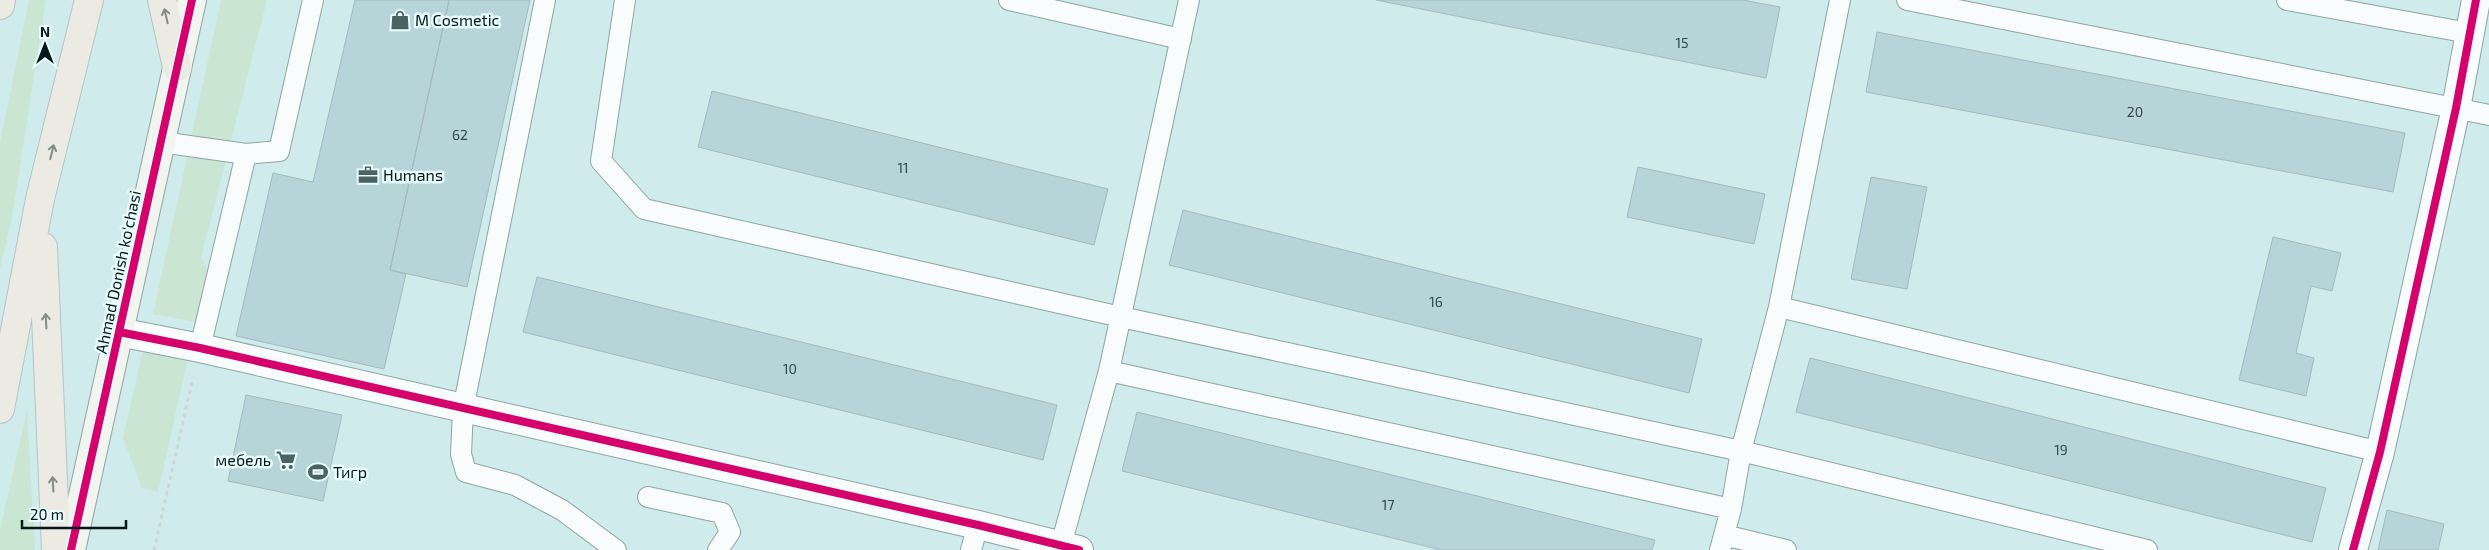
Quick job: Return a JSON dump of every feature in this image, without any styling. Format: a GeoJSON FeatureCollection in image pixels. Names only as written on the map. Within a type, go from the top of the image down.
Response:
{"type":"FeatureCollection","features":[{"type":"Feature","properties":{"kind":"main road"},"geometry":{"type":"LineString","coordinates":[[0,5],[1,0]]}},
{"type":"Feature","properties":{"kind":"main road"},"geometry":{"type":"LineString","coordinates":[[0,410],[40,199],[89,0]]}},
{"type":"Feature","properties":{"kind":"main road"},"geometry":{"type":"LineString","coordinates":[[162,0],[178,67]]}},
{"type":"Feature","properties":{"kind":"main road"},"geometry":{"type":"LineString","coordinates":[[40,199],[56,550]]}},
{"type":"Feature","properties":{"kind":"street","name":"Ahmad Donish ko'chasi"},"geometry":{"type":"LineString","coordinates":[[71,550],[192,0]]}},
{"type":"Feature","properties":{"kind":"street"},"geometry":{"type":"LineString","coordinates":[[2353,550],[2380,452],[2456,108],[2476,0]]}},
{"type":"Feature","properties":{"kind":"street"},"geometry":{"type":"LineString","coordinates":[[119,332],[200,348],[462,409],[975,538],[1070,548]]}},
{"type":"Feature","properties":{"kind":"lane"},"geometry":{"type":"LineString","coordinates":[[161,142],[246,154],[279,151],[313,0]]}},
{"type":"Feature","properties":{"kind":"lane"},"geometry":{"type":"LineString","coordinates":[[545,0],[462,409],[461,454],[466,472],[515,485],[562,510],[616,550]]}},
{"type":"Feature","properties":{"kind":"lane"},"geometry":{"type":"LineString","coordinates":[[625,0],[601,161],[644,208],[1121,317],[1741,451],[2147,550]]}},
{"type":"Feature","properties":{"kind":"lane"},"geometry":{"type":"LineString","coordinates":[[1008,0],[1181,39]]}},
{"type":"Feature","properties":{"kind":"lane"},"geometry":{"type":"LineString","coordinates":[[1070,548],[1189,0]]}},
{"type":"Feature","properties":{"kind":"lane"},"geometry":{"type":"LineString","coordinates":[[1786,550],[1722,542],[1731,509],[1741,451],[1779,307],[1840,0]]}},
{"type":"Feature","properties":{"kind":"lane"},"geometry":{"type":"LineString","coordinates":[[1907,0],[2489,115]]}},
{"type":"Feature","properties":{"kind":"lane"},"geometry":{"type":"LineString","coordinates":[[2287,0],[2469,33]]}},
{"type":"Feature","properties":{"kind":"lane"},"geometry":{"type":"LineString","coordinates":[[200,348],[246,154]]}},
{"type":"Feature","properties":{"kind":"lane"},"geometry":{"type":"LineString","coordinates":[[1779,307],[2380,452]]}},
{"type":"Feature","properties":{"kind":"lane"},"geometry":{"type":"LineString","coordinates":[[1109,371],[1731,509]]}},
{"type":"Feature","properties":{"kind":"lane"},"geometry":{"type":"LineString","coordinates":[[648,497],[722,513],[730,532],[718,550]]}},
{"type":"Feature","properties":{"kind":"path"},"geometry":{"type":"LineString","coordinates":[[154,550],[200,348]]}},
{"type":"Feature","properties":{"kind":"green space"},"geometry":{"type":"Polygon","coordinates":[[[29,0],[46,0],[12,217],[0,269],[0,143],[29,0]]]}},
{"type":"Feature","properties":{"kind":"green space"},"geometry":{"type":"Polygon","coordinates":[[[221,0],[267,0],[201,258],[210,274],[196,322],[153,314],[221,0]]]}},
{"type":"Feature","properties":{"kind":"green space"},"geometry":{"type":"Polygon","coordinates":[[[143,350],[188,358],[158,492],[142,488],[123,438],[143,350]]]}},
{"type":"Feature","properties":{"kind":"green space"},"geometry":{"type":"Polygon","coordinates":[[[27,410],[35,550],[0,550],[0,530],[27,410]]]}},
{"type":"Feature","properties":{"kind":"building"},"geometry":{"type":"Polygon","coordinates":[[[355,0],[449,0],[390,270],[406,274],[384,369],[236,336],[273,173],[313,182],[355,0]]]}},
{"type":"Feature","properties":{"kind":"building"},"geometry":{"type":"Polygon","coordinates":[[[449,0],[530,0],[467,287],[390,270],[449,0]]]}},
{"type":"Feature","properties":{"kind":"building"},"geometry":{"type":"Polygon","coordinates":[[[1376,0],[1743,0],[1780,7],[1766,78],[1376,0]]]}},
{"type":"Feature","properties":{"kind":"building"},"geometry":{"type":"Polygon","coordinates":[[[1877,32],[2405,133],[2393,192],[1866,92],[1877,32]]]}},
{"type":"Feature","properties":{"kind":"building"},"geometry":{"type":"Polygon","coordinates":[[[712,91],[1108,189],[1094,245],[698,147],[712,91]]]}},
{"type":"Feature","properties":{"kind":"building"},"geometry":{"type":"Polygon","coordinates":[[[1638,167],[1765,194],[1754,244],[1627,217],[1638,167]]]}},
{"type":"Feature","properties":{"kind":"building"},"geometry":{"type":"Polygon","coordinates":[[[1871,177],[1927,187],[1907,289],[1851,279],[1871,177]]]}},
{"type":"Feature","properties":{"kind":"building"},"geometry":{"type":"Polygon","coordinates":[[[1183,210],[1702,339],[1689,393],[1169,265],[1183,210]]]}},
{"type":"Feature","properties":{"kind":"building"},"geometry":{"type":"Polygon","coordinates":[[[2273,237],[2341,253],[2332,291],[2311,286],[2296,353],[2314,358],[2306,396],[2239,380],[2273,237]]]}},
{"type":"Feature","properties":{"kind":"building"},"geometry":{"type":"Polygon","coordinates":[[[537,277],[1057,405],[1043,460],[523,332],[537,277]]]}},
{"type":"Feature","properties":{"kind":"building"},"geometry":{"type":"Polygon","coordinates":[[[1810,358],[2326,488],[2312,542],[1796,412],[1810,358]]]}},
{"type":"Feature","properties":{"kind":"building"},"geometry":{"type":"Polygon","coordinates":[[[246,395],[342,415],[323,501],[228,481],[246,395]]]}},
{"type":"Feature","properties":{"kind":"building"},"geometry":{"type":"Polygon","coordinates":[[[1137,412],[1655,540],[1652,550],[1441,550],[1122,471],[1137,412]]]}},
{"type":"Feature","properties":{"kind":"building"},"geometry":{"type":"Polygon","coordinates":[[[2387,510],[2444,524],[2438,550],[2378,550],[2387,510]]]}},
{"type":"Feature","properties":{"kind":"cycle path"},"geometry":{"type":"LineString","coordinates":[[71,550],[192,0]]}},
{"type":"Feature","properties":{"kind":"cycle path"},"geometry":{"type":"LineString","coordinates":[[2353,550],[2380,452],[2456,108],[2476,0]]}},
{"type":"Feature","properties":{"kind":"cycle path"},"geometry":{"type":"LineString","coordinates":[[119,332],[200,348],[978,525],[1079,550]]}},
{"type":"Feature","properties":{"kind":"place","name":"M Cosmetic"},"geometry":{"type":"Point","coordinates":[400,20]}},
{"type":"Feature","properties":{"kind":"place","name":"Humans"},"geometry":{"type":"Point","coordinates":[368,175]}},
{"type":"Feature","properties":{"kind":"place","name":"мебель"},"geometry":{"type":"Point","coordinates":[286,460]}},
{"type":"Feature","properties":{"kind":"place","name":"Тигр"},"geometry":{"type":"Point","coordinates":[318,472]}}]}
